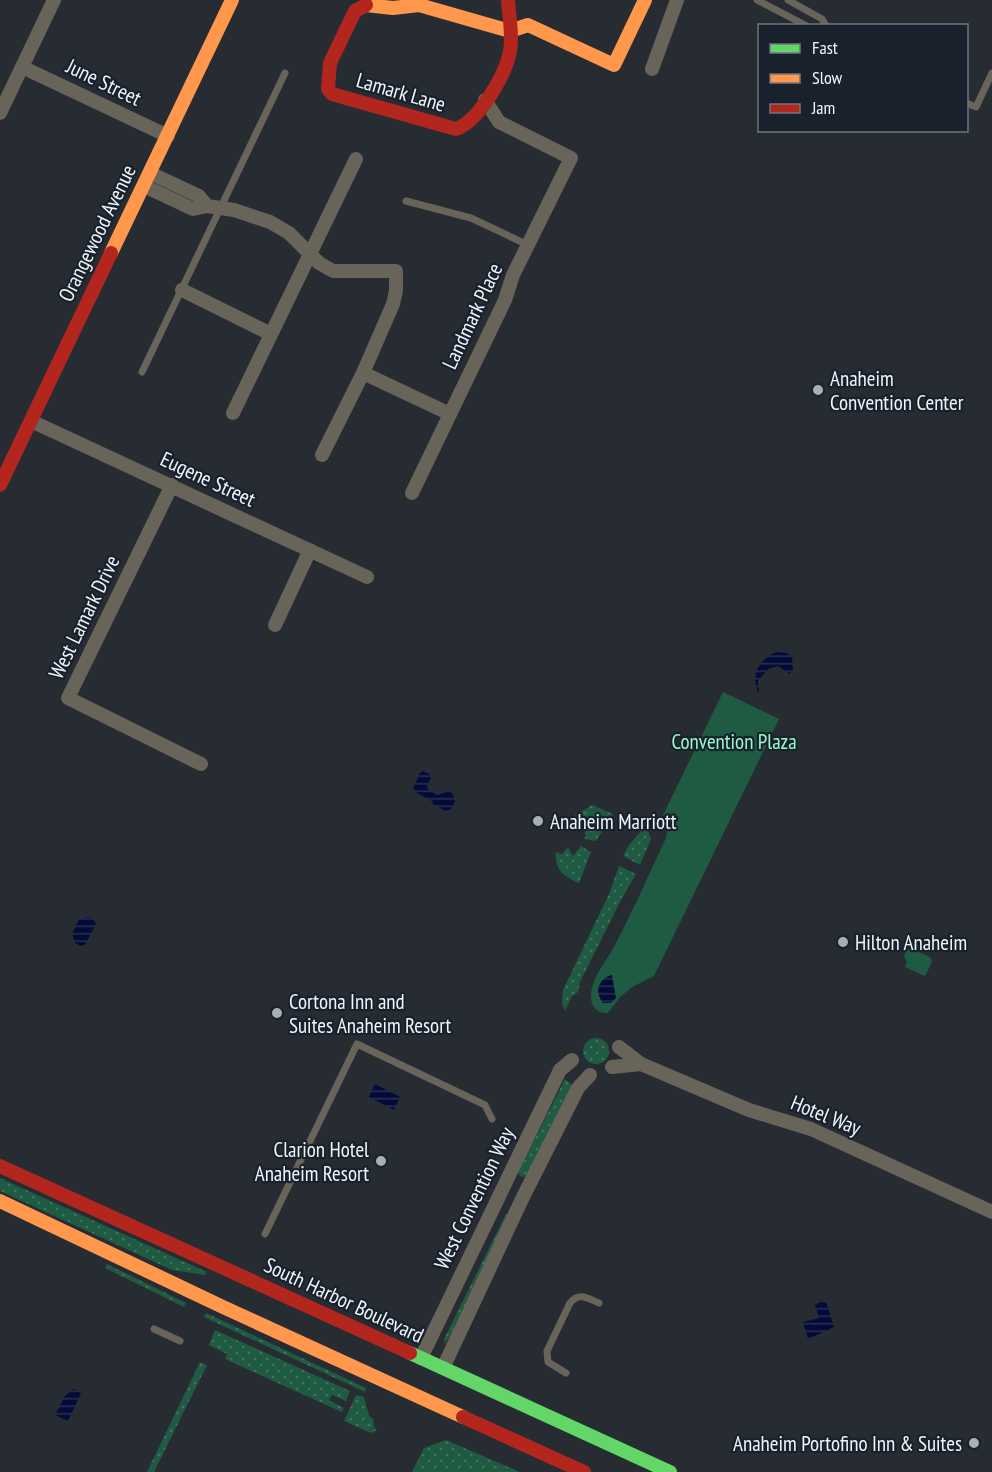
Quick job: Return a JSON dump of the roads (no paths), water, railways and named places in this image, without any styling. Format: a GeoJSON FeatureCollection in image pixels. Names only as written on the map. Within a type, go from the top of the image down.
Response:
{"type":"FeatureCollection","features":[{"type":"Feature","properties":{"kind":"main road","name":"Orangewood Avenue"},"geometry":{"type":"LineString","coordinates":[[0,485],[232,0]]}},
{"type":"Feature","properties":{"kind":"main road"},"geometry":{"type":"LineString","coordinates":[[485,100],[499,79],[509,56],[508,0]]}},
{"type":"Feature","properties":{"kind":"main road","name":"Lamark Lane"},"geometry":{"type":"LineString","coordinates":[[485,100],[469,124],[462,129],[456,129],[332,94],[328,88],[330,63],[355,11],[364,5],[393,8],[419,5],[510,31],[528,25],[614,65],[645,0]]}},
{"type":"Feature","properties":{"kind":"main road","name":"South Harbor Boulevard"},"geometry":{"type":"LineString","coordinates":[[0,1166],[670,1472]]}},
{"type":"Feature","properties":{"kind":"main road"},"geometry":{"type":"LineString","coordinates":[[0,1202],[584,1472]]}},
{"type":"Feature","properties":{"kind":"street"},"geometry":{"type":"LineString","coordinates":[[0,113],[54,0]]}},
{"type":"Feature","properties":{"kind":"street"},"geometry":{"type":"LineString","coordinates":[[652,69],[677,0]]}},
{"type":"Feature","properties":{"kind":"street","name":"June Street"},"geometry":{"type":"LineString","coordinates":[[22,67],[168,136]]}},
{"type":"Feature","properties":{"kind":"street","name":"Landmark Place"},"geometry":{"type":"LineString","coordinates":[[412,493],[504,300],[513,275],[571,158],[499,123],[485,100]]}},
{"type":"Feature","properties":{"kind":"street"},"geometry":{"type":"LineString","coordinates":[[233,414],[356,159]]}},
{"type":"Feature","properties":{"kind":"street"},"geometry":{"type":"LineString","coordinates":[[147,179],[199,196],[214,208],[247,213],[270,222],[289,233],[323,266],[333,271],[396,271],[396,291],[393,304],[363,373],[322,455]]}},
{"type":"Feature","properties":{"kind":"street"},"geometry":{"type":"LineString","coordinates":[[182,290],[271,334]]}},
{"type":"Feature","properties":{"kind":"street"},"geometry":{"type":"LineString","coordinates":[[363,373],[450,414]]}},
{"type":"Feature","properties":{"kind":"street","name":"Eugene Street"},"geometry":{"type":"LineString","coordinates":[[31,421],[367,577]]}},
{"type":"Feature","properties":{"kind":"street","name":"West Lamark Drive"},"geometry":{"type":"LineString","coordinates":[[172,485],[68,698],[201,764]]}},
{"type":"Feature","properties":{"kind":"street"},"geometry":{"type":"LineString","coordinates":[[275,625],[310,550]]}},
{"type":"Feature","properties":{"kind":"street","name":"Hotel Way"},"geometry":{"type":"LineString","coordinates":[[619,1047],[641,1064],[749,1110],[811,1129],[992,1212]]}},
{"type":"Feature","properties":{"kind":"street","name":"West Convention Way"},"geometry":{"type":"LineString","coordinates":[[421,1358],[560,1070],[572,1060]]}},
{"type":"Feature","properties":{"kind":"street","name":"Hotel Way"},"geometry":{"type":"LineString","coordinates":[[612,1067],[641,1064]]}},
{"type":"Feature","properties":{"kind":"street","name":"West Convention Way"},"geometry":{"type":"LineString","coordinates":[[443,1368],[523,1197],[578,1088],[590,1075]]}},
{"type":"Feature","properties":{"kind":"lane"},"geometry":{"type":"LineString","coordinates":[[757,0],[803,24]]}},
{"type":"Feature","properties":{"kind":"lane"},"geometry":{"type":"LineString","coordinates":[[788,0],[822,19],[825,24]]}},
{"type":"Feature","properties":{"kind":"lane"},"geometry":{"type":"LineString","coordinates":[[142,372],[182,290],[214,208],[285,73]]}},
{"type":"Feature","properties":{"kind":"lane"},"geometry":{"type":"LineString","coordinates":[[968,104],[976,107],[992,74]]}},
{"type":"Feature","properties":{"kind":"lane"},"geometry":{"type":"LineString","coordinates":[[406,201],[471,219],[528,245]]}},
{"type":"Feature","properties":{"kind":"lane"},"geometry":{"type":"LineString","coordinates":[[265,1234],[357,1044],[485,1105],[492,1119]]}},
{"type":"Feature","properties":{"kind":"lane"},"geometry":{"type":"LineString","coordinates":[[566,1373],[548,1362],[547,1351],[575,1297],[582,1295],[599,1303]]}},
{"type":"Feature","properties":{"kind":"lane"},"geometry":{"type":"LineString","coordinates":[[154,1329],[180,1341]]}},
{"type":"Feature","properties":{"kind":"place","name":"Anaheim Convention Center"},"geometry":{"type":"Point","coordinates":[818,390]}},
{"type":"Feature","properties":{"kind":"place","name":"Anaheim Marriott"},"geometry":{"type":"Point","coordinates":[538,821]}},
{"type":"Feature","properties":{"kind":"place","name":"Hilton Anaheim"},"geometry":{"type":"Point","coordinates":[843,942]}},
{"type":"Feature","properties":{"kind":"place","name":"Cortona Inn and Suites Anaheim Resort"},"geometry":{"type":"Point","coordinates":[277,1013]}},
{"type":"Feature","properties":{"kind":"place","name":"Clarion Hotel Anaheim Resort"},"geometry":{"type":"Point","coordinates":[381,1161]}},
{"type":"Feature","properties":{"kind":"place","name":"Anaheim Portofino Inn & Suites"},"geometry":{"type":"Point","coordinates":[974,1443]}},
{"type":"Feature","properties":{"kind":"park label","name":"Convention Plaza"},"geometry":{"type":"Point","coordinates":[734,741]}}]}
